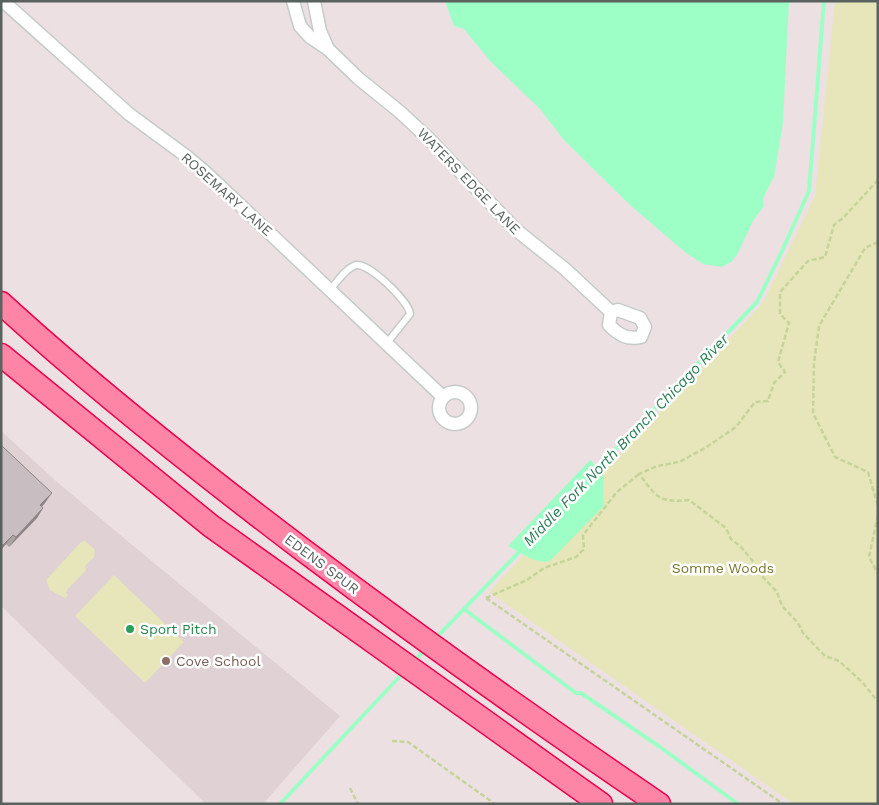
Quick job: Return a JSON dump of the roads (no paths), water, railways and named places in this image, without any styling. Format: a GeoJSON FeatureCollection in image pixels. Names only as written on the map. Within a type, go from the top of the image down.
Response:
{"type":"FeatureCollection","features":[{"type":"Feature","properties":{"kind":"highway","name":"EDENS SPUR"},"geometry":{"type":"LineString","coordinates":[[1,303],[35,334],[204,476],[410,631],[659,804]]}},
{"type":"Feature","properties":{"kind":"highway"},"geometry":{"type":"LineString","coordinates":[[1,355],[211,526],[601,804]]}},
{"type":"Feature","properties":{"kind":"street","name":"ROSEMARY LANE"},"geometry":{"type":"LineString","coordinates":[[3,1],[128,114],[204,171],[443,397]]}},
{"type":"Feature","properties":{"kind":"street","name":"WATERS EDGE LANE"},"geometry":{"type":"LineString","coordinates":[[293,1],[300,26],[310,37],[328,50],[358,78],[400,112],[428,138],[514,229],[565,269],[611,312]]}},
{"type":"Feature","properties":{"kind":"street","name":"WATERS EDGE LANE"},"geometry":{"type":"LineString","coordinates":[[314,1],[320,31],[328,50]]}},
{"type":"Feature","properties":{"kind":"lane"},"geometry":{"type":"LineString","coordinates":[[330,290],[349,269],[355,265],[360,265],[367,268],[400,295],[407,303],[410,314],[387,344]]}},
{"type":"Feature","properties":{"kind":"waterway","name":"Middle Fork North Branch Chicago River"},"geometry":{"type":"LineString","coordinates":[[596,470],[757,302],[782,251],[809,191],[824,1]]}},
{"type":"Feature","properties":{"kind":"waterway","name":"Middle Fork North Branch Chicago River"},"geometry":{"type":"LineString","coordinates":[[436,638],[523,548]]}},
{"type":"Feature","properties":{"kind":"waterway"},"geometry":{"type":"LineString","coordinates":[[464,609],[576,693],[581,693],[660,747],[738,804]]}},
{"type":"Feature","properties":{"kind":"waterway","name":"Middle Fork North Branch Chicago River"},"geometry":{"type":"LineString","coordinates":[[413,662],[426,649]]}},
{"type":"Feature","properties":{"kind":"waterway","name":"Middle Fork North Branch Chicago River"},"geometry":{"type":"LineString","coordinates":[[280,804],[403,673]]}},
{"type":"Feature","properties":{"kind":"place","name":"Sport Pitch"},"geometry":{"type":"Point","coordinates":[130,629]}},
{"type":"Feature","properties":{"kind":"place","name":"Cove School"},"geometry":{"type":"Point","coordinates":[166,661]}},
{"type":"Feature","properties":{"kind":"park label","name":"Somme Woods"},"geometry":{"type":"Point","coordinates":[723,568]}}]}
